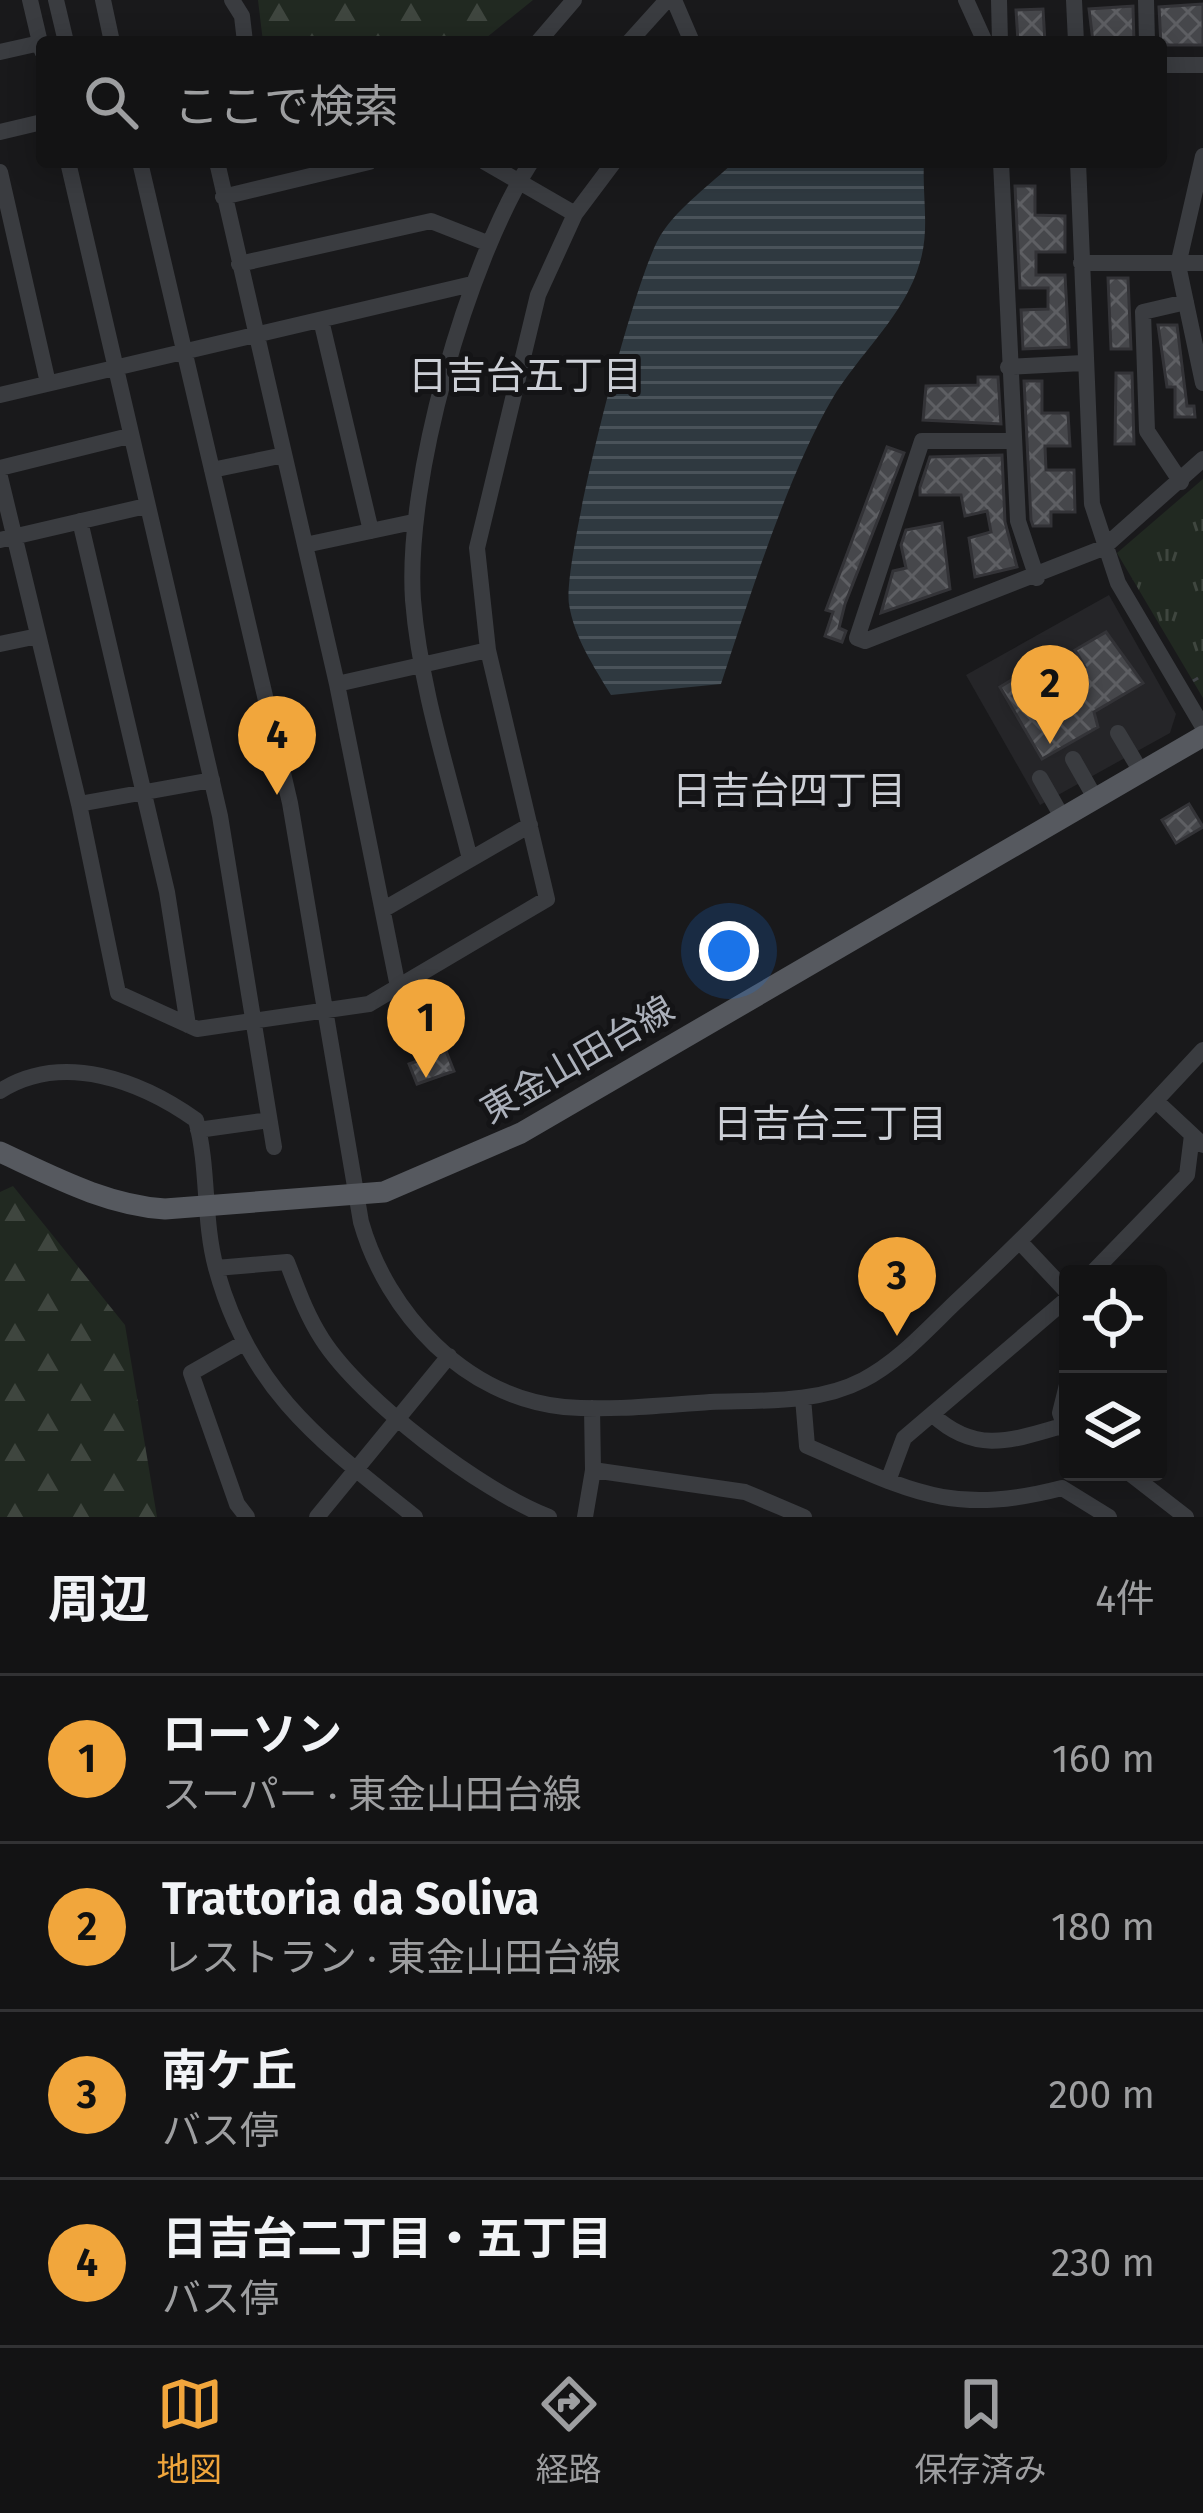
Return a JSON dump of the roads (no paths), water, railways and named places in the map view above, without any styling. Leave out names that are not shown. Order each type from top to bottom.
[{"type":"main road","name":"東金山田台線","points":[[0,1152],[86,1192],[136,1207],[205,1208],[356,1197],[432,1176],[520,1133],[1203,731]]},
{"type":"street","points":[[30,0],[38,36]]},
{"type":"street","points":[[56,0],[65,36]]},
{"type":"street","points":[[103,0],[106,36]]},
{"type":"street","points":[[232,0],[242,16],[244,36]]},
{"type":"street","points":[[543,36],[574,0]]},
{"type":"street","points":[[635,36],[670,0],[689,36]]},
{"type":"street","points":[[966,0],[982,36]]},
{"type":"street","points":[[999,0],[1000,36]]},
{"type":"street","points":[[1074,0],[1076,36]]},
{"type":"street","points":[[1146,0],[1147,36]]},
{"type":"street","points":[[0,52],[36,48]]},
{"type":"street","points":[[1167,65],[1203,64]]},
{"type":"street","points":[[0,132],[36,123]]},
{"type":"street","points":[[1203,156],[1178,265],[1203,383]]},
{"type":"street","points":[[69,168],[112,368],[212,780],[274,1147]]},
{"type":"street","points":[[141,168],[290,803],[356,1197],[379,1277],[396,1304],[449,1356],[509,1392],[542,1404],[592,1408],[803,1398],[862,1380],[884,1366],[1020,1242],[1203,1050]]},
{"type":"street","points":[[218,168],[338,684],[398,987]]},
{"type":"street","points":[[223,197],[344,168]]},
{"type":"street","points":[[495,168],[575,214]]},
{"type":"street","points":[[470,860],[423,666],[413,603],[413,522],[472,284],[487,243],[527,168]]},
{"type":"street","points":[[129,436],[0,473],[7,538],[38,636],[79,804],[118,993],[196,1029],[369,1004],[547,899],[488,650],[478,589],[480,518],[538,295],[575,214],[610,168]]},
{"type":"street","points":[[1001,168],[1018,521],[1037,578]]},
{"type":"street","points":[[1078,168],[1092,504],[1118,583],[1203,731]]},
{"type":"street","points":[[0,172],[48,383]]},
{"type":"street","points":[[239,264],[430,221],[487,243]]},
{"type":"street","points":[[1081,263],[1203,263]]},
{"type":"street","points":[[0,394],[472,284]]},
{"type":"street","points":[[1181,482],[1147,431],[1143,312],[1186,302]]},
{"type":"street","points":[[321,320],[370,531]]},
{"type":"street","points":[[1008,367],[1083,363]]},
{"type":"street","points":[[1013,441],[922,441],[857,638],[866,641],[1037,578],[1103,548],[1203,459]]},
{"type":"street","points":[[212,470],[284,455]]},
{"type":"street","points":[[7,538],[146,506]]},
{"type":"street","points":[[80,521],[144,790],[188,1025]]},
{"type":"street","points":[[305,545],[413,522]]},
{"type":"street","points":[[0,644],[38,636]]},
{"type":"street","points":[[338,684],[488,650]]},
{"type":"street","points":[[1118,734],[1140,770]]},
{"type":"street","points":[[1073,759],[1094,796]]},
{"type":"street","points":[[1040,778],[1061,815]]},
{"type":"street","points":[[79,804],[212,780]]},
{"type":"street","points":[[386,908],[530,825]]},
{"type":"street","points":[[0,1091],[49,1074],[103,1073],[165,1098],[196,1120],[216,1268],[242,1344],[308,1433],[415,1517]]},
{"type":"street","points":[[1100,1265],[1187,1175],[1197,1140],[1156,1100]]},
{"type":"street","points":[[199,1130],[269,1120]]},
{"type":"street","points":[[1020,1242],[1059,1285]]},
{"type":"street","points":[[216,1268],[287,1262],[323,1341],[355,1381],[510,1502],[548,1517]]},
{"type":"street","points":[[888,1481],[904,1438],[1059,1303]]},
{"type":"street","points":[[242,1344],[191,1373],[224,1469],[247,1517]]},
{"type":"street","points":[[317,1517],[449,1356]]},
{"type":"street","points":[[803,1398],[807,1446],[888,1481],[971,1508],[1018,1503],[1062,1488],[1109,1517]]},
{"type":"street","points":[[585,1517],[593,1470],[592,1408]]},
{"type":"street","points":[[933,1415],[958,1438],[977,1442],[1059,1431]]},
{"type":"street","points":[[593,1470],[745,1492],[804,1517]]},
{"type":"street","points":[[1140,1481],[1186,1517]]},
{"type":"place","name":"Trattoria da Soliva","points":[[1050,744]]},
{"type":"place","name":"日吉台二丁目・五丁目","points":[[277,795]]},
{"type":"place","name":"ローソン","points":[[426,1078]]},
{"type":"place","name":"南ケ丘","points":[[897,1336]]},
{"type":"district","name":"日吉台五丁目","points":[[525,375]]},
{"type":"district","name":"日吉台四丁目","points":[[789,790]]},
{"type":"district","name":"日吉台三丁目","points":[[830,1123]]}]
